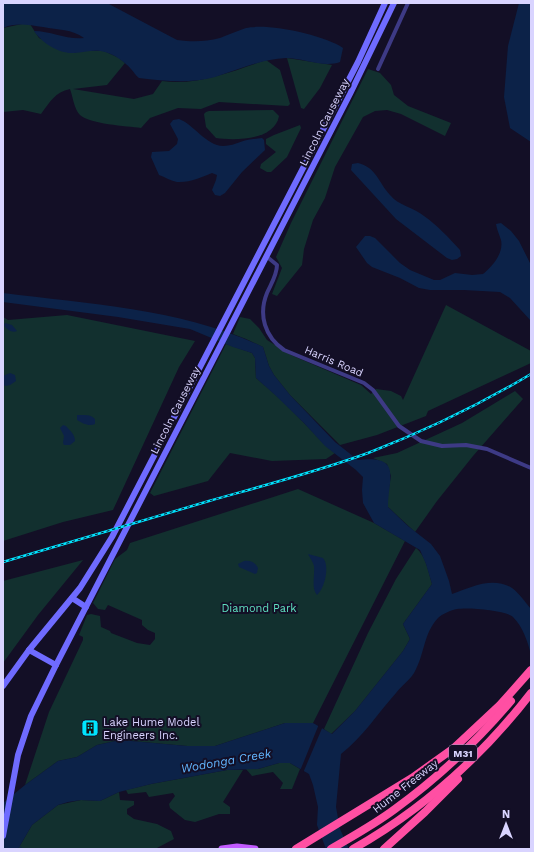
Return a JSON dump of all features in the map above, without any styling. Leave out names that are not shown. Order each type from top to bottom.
[{"type":"highway","points":[[298,848],[412,778],[454,748],[511,696],[531,670]]},
{"type":"highway","name":"Hume Freeway","points":[[331,849],[376,822],[417,792],[464,752],[483,732],[511,696],[531,674]]},
{"type":"highway","name":"Hume Freeway","points":[[353,849],[421,803],[448,781],[489,742],[531,693]]},
{"type":"highway","points":[[384,849],[425,812],[472,764],[489,742]]},
{"type":"main road","name":"Lincoln Causeway","points":[[3,686],[29,650],[72,598],[94,568],[112,537],[358,62],[385,3]]},
{"type":"main road","name":"Lincoln Causeway","points":[[3,836],[18,755],[31,716],[240,306],[365,66],[394,3]]},
{"type":"main road","points":[[259,253],[266,256]]},
{"type":"main road","points":[[72,598],[86,607]]},
{"type":"main road","points":[[29,650],[56,665]]},
{"type":"main road","points":[[222,849],[237,847],[255,849]]},
{"type":"street","points":[[378,69],[408,3]]},
{"type":"street","name":"Harris Road","points":[[266,256],[277,265],[277,272],[262,306],[265,328],[275,344],[284,350],[364,383],[373,390],[399,426],[421,441],[442,446],[466,445],[487,449],[531,468]]},
{"type":"green space","points":[[30,24],[39,38],[72,53],[83,51],[104,51],[119,58],[125,63],[107,85],[73,89],[134,99],[153,94],[162,81],[175,82],[202,79],[228,73],[266,60],[280,70],[290,104],[288,106],[219,102],[201,109],[178,108],[150,118],[141,128],[100,123],[85,118],[76,110],[70,89],[60,92],[41,114],[23,110],[3,112],[3,28]]},
{"type":"green space","points":[[287,58],[332,65],[320,88],[304,109],[301,108]]},
{"type":"green space","points":[[368,69],[380,73],[391,85],[394,95],[408,106],[451,123],[445,136],[401,114],[387,110],[375,111],[363,117],[335,167],[325,198],[313,220],[304,249],[302,265],[277,296],[272,294],[282,268],[276,257],[291,223]]},
{"type":"green space","points":[[273,110],[279,116],[276,124],[270,130],[254,137],[244,139],[216,138],[206,127],[204,114],[209,111]]},
{"type":"green space","points":[[300,125],[301,128],[287,157],[271,172],[267,172],[260,168],[261,164],[276,152],[266,144],[266,139]]},
{"type":"green space","points":[[446,305],[531,351],[531,363],[428,411],[426,416],[377,435],[340,445],[290,395],[274,375],[269,366],[263,347],[233,334],[240,317],[250,319],[259,328],[267,340],[291,355],[361,385],[371,394],[376,389],[391,391],[401,396],[403,400]]},
{"type":"green space","points":[[67,315],[195,341],[179,367],[113,510],[63,522],[3,541],[3,317],[8,320]]},
{"type":"green space","points":[[226,344],[252,353],[255,358],[256,378],[293,411],[335,453],[326,459],[272,461],[230,453],[208,481],[154,496],[150,493]]},
{"type":"green space","points":[[515,391],[523,399],[473,456],[437,501],[415,532],[388,507],[388,493],[391,476],[387,464],[373,458],[397,453],[462,423]]},
{"type":"green space","name":"Diamond Park","points":[[298,489],[374,523],[405,541],[313,723],[285,723],[215,746],[187,746],[120,740],[97,745],[77,757],[58,761],[25,785],[49,712],[83,640],[83,637],[79,635],[87,615],[91,614],[100,616],[101,627],[110,631],[111,633],[137,643],[150,645],[155,639],[155,633],[142,625],[142,620],[108,605],[105,610],[98,609],[93,603],[115,559],[127,550],[130,543]]},
{"type":"green space","points":[[416,548],[424,559],[432,584],[403,624],[410,639],[403,651],[355,711],[331,734],[324,729],[368,633],[396,579]]},
{"type":"green space","points":[[83,560],[38,615],[3,663],[3,581]]},
{"type":"green space","points":[[279,763],[290,763],[300,769],[292,789],[280,789],[283,783],[273,772],[252,776],[246,769],[258,769]]},
{"type":"green space","points":[[227,770],[243,770],[223,802],[230,807],[230,814],[219,814],[195,822],[185,820],[170,808],[169,804],[175,796],[173,793],[149,797],[146,792],[128,794],[126,790],[151,784]]},
{"type":"green space","points":[[119,792],[120,800],[134,801],[134,805],[127,809],[127,814],[134,819],[157,824],[171,831],[174,839],[155,849],[18,849],[32,825],[58,805],[81,800],[100,801]]},
{"type":"water","points":[[3,3],[107,3],[177,40],[209,40],[220,38],[246,28],[268,27],[296,31],[323,39],[343,48],[340,62],[333,64],[286,58],[268,60],[215,77],[196,81],[168,81],[139,78],[125,63],[112,55],[98,51],[74,53],[63,52],[51,47],[34,31],[47,32],[71,38],[84,38],[75,33],[65,30],[23,24],[3,28]]},
{"type":"water","points":[[519,3],[531,3],[531,142],[510,128],[504,97],[508,46]]},
{"type":"water","points":[[179,119],[190,125],[206,139],[217,145],[223,146],[262,138],[264,140],[265,150],[242,172],[225,193],[220,196],[215,195],[212,190],[217,175],[212,173],[186,182],[172,181],[159,175],[151,157],[152,152],[169,151],[177,144],[178,139],[170,124],[173,120]]},
{"type":"water","points":[[358,163],[369,168],[377,176],[394,199],[420,213],[447,236],[460,250],[461,256],[452,260],[447,258],[396,219],[351,170],[352,164]]},
{"type":"water","points":[[501,223],[511,231],[519,241],[531,265],[531,321],[510,298],[500,292],[430,290],[419,288],[400,278],[372,267],[367,263],[356,247],[365,236],[375,238],[400,263],[410,270],[434,280],[440,280],[455,273],[472,275],[483,274],[493,264],[501,250],[501,240],[496,224]]},
{"type":"water","name":"Wodonga Creek","points":[[3,293],[103,305],[169,316],[233,334],[263,347],[269,366],[274,375],[290,395],[335,442],[358,460],[372,459],[382,461],[387,465],[390,471],[388,507],[408,526],[431,544],[440,556],[452,594],[482,584],[497,583],[512,588],[520,595],[531,609],[531,655],[527,640],[520,625],[513,617],[503,613],[462,608],[449,611],[438,618],[433,624],[429,631],[418,666],[412,676],[398,690],[363,733],[341,754],[336,807],[340,829],[349,849],[326,849],[317,825],[318,807],[309,774],[290,763],[279,763],[258,769],[227,770],[151,784],[119,792],[100,801],[81,800],[58,805],[32,825],[18,849],[3,849],[3,803],[58,761],[77,757],[97,745],[120,740],[187,746],[215,746],[285,723],[313,723],[332,734],[355,711],[403,651],[410,639],[403,624],[432,584],[420,550],[374,523],[363,503],[363,477],[325,446],[304,423],[256,378],[255,358],[252,353],[233,347],[190,329],[118,317],[3,302]]},
{"type":"water","points":[[5,323],[12,325],[17,331],[14,332],[8,330],[4,325]]},
{"type":"water","points":[[10,373],[15,375],[16,381],[10,385],[3,385],[3,376]]},
{"type":"water","points":[[77,415],[91,416],[95,419],[95,424],[88,425],[77,420]]},
{"type":"water","points":[[63,425],[66,426],[74,436],[75,441],[70,445],[64,445],[63,443],[64,436],[60,428]]},
{"type":"water","points":[[308,554],[323,558],[326,566],[326,577],[320,592],[317,595],[314,589],[314,566]]},
{"type":"water","points":[[244,561],[254,563],[258,568],[257,573],[255,574],[239,567],[238,564]]},
{"type":"pier","points":[[319,724],[323,726],[303,773],[300,771]]},
{"type":"waterway","points":[[19,846],[23,849]]},
{"type":"railway","points":[[3,562],[309,473],[368,453],[451,417],[531,374]]},
{"type":"place","name":"Lake Hume Model Engineers Inc.","points":[[90,728]]}]
